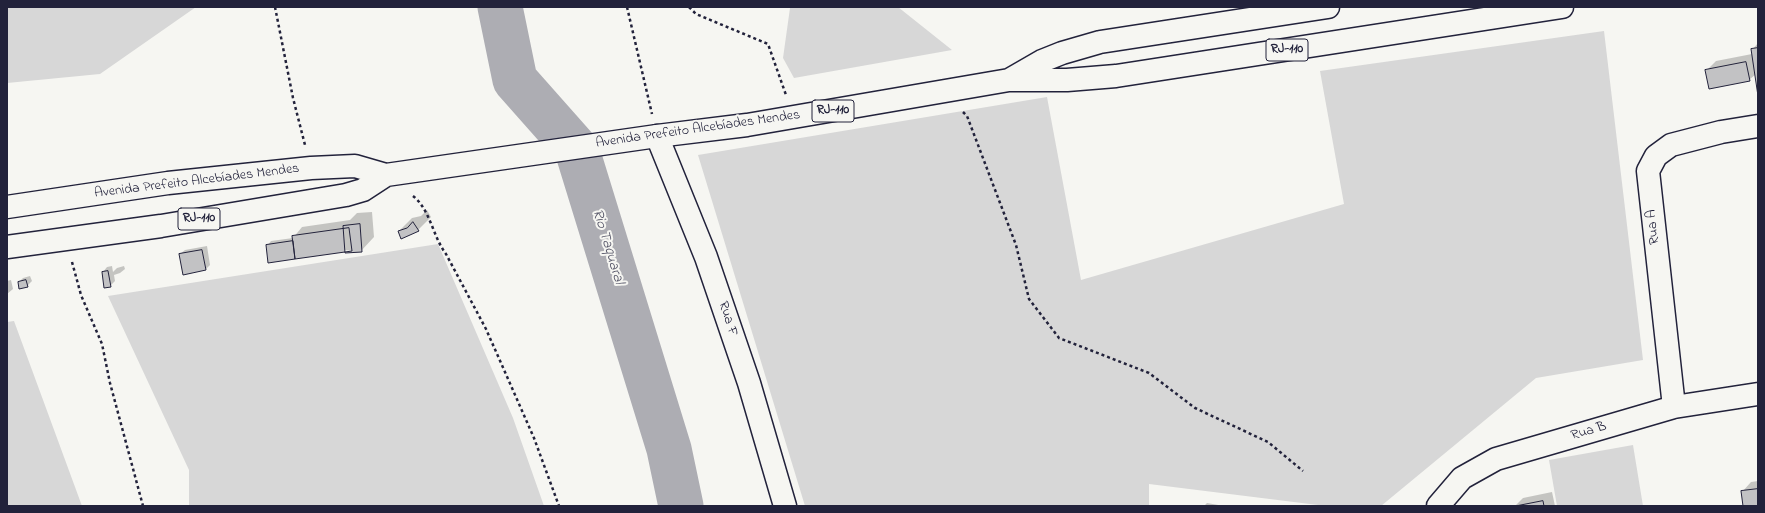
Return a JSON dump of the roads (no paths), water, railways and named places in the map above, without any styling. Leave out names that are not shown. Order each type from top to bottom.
[{"type":"main road","name":"Avenida Prefeito Alcebíades Mendes","points":[[1009,80],[1042,61],[1062,53],[1100,42],[1328,7]]},
{"type":"main road","name":"Avenida Prefeito Alcebíades Mendes","points":[[7,207],[168,183],[311,168],[355,166],[386,175],[747,125],[1009,80],[1067,80],[1116,76],[1562,7]]},
{"type":"main road","points":[[1062,53],[1058,63],[1058,72],[1067,80]]},
{"type":"main road","name":"Rua A","points":[[1674,407],[1648,171],[1656,156],[1670,144],[1721,132],[1758,126]]},
{"type":"main road","name":"Rua F","points":[[652,137],[706,257],[749,384],[785,506]]},
{"type":"main road","name":"Avenida Prefeito Alcebíades Mendes","points":[[7,248],[161,226],[346,195],[363,190],[386,175]]},
{"type":"main road","name":"Rua B","points":[[1438,506],[1462,478],[1496,459],[1674,407],[1758,394]]},
{"type":"waterway","name":"Rio Taquaral","points":[[500,7],[515,80],[577,150],[669,449],[681,506]]}]
